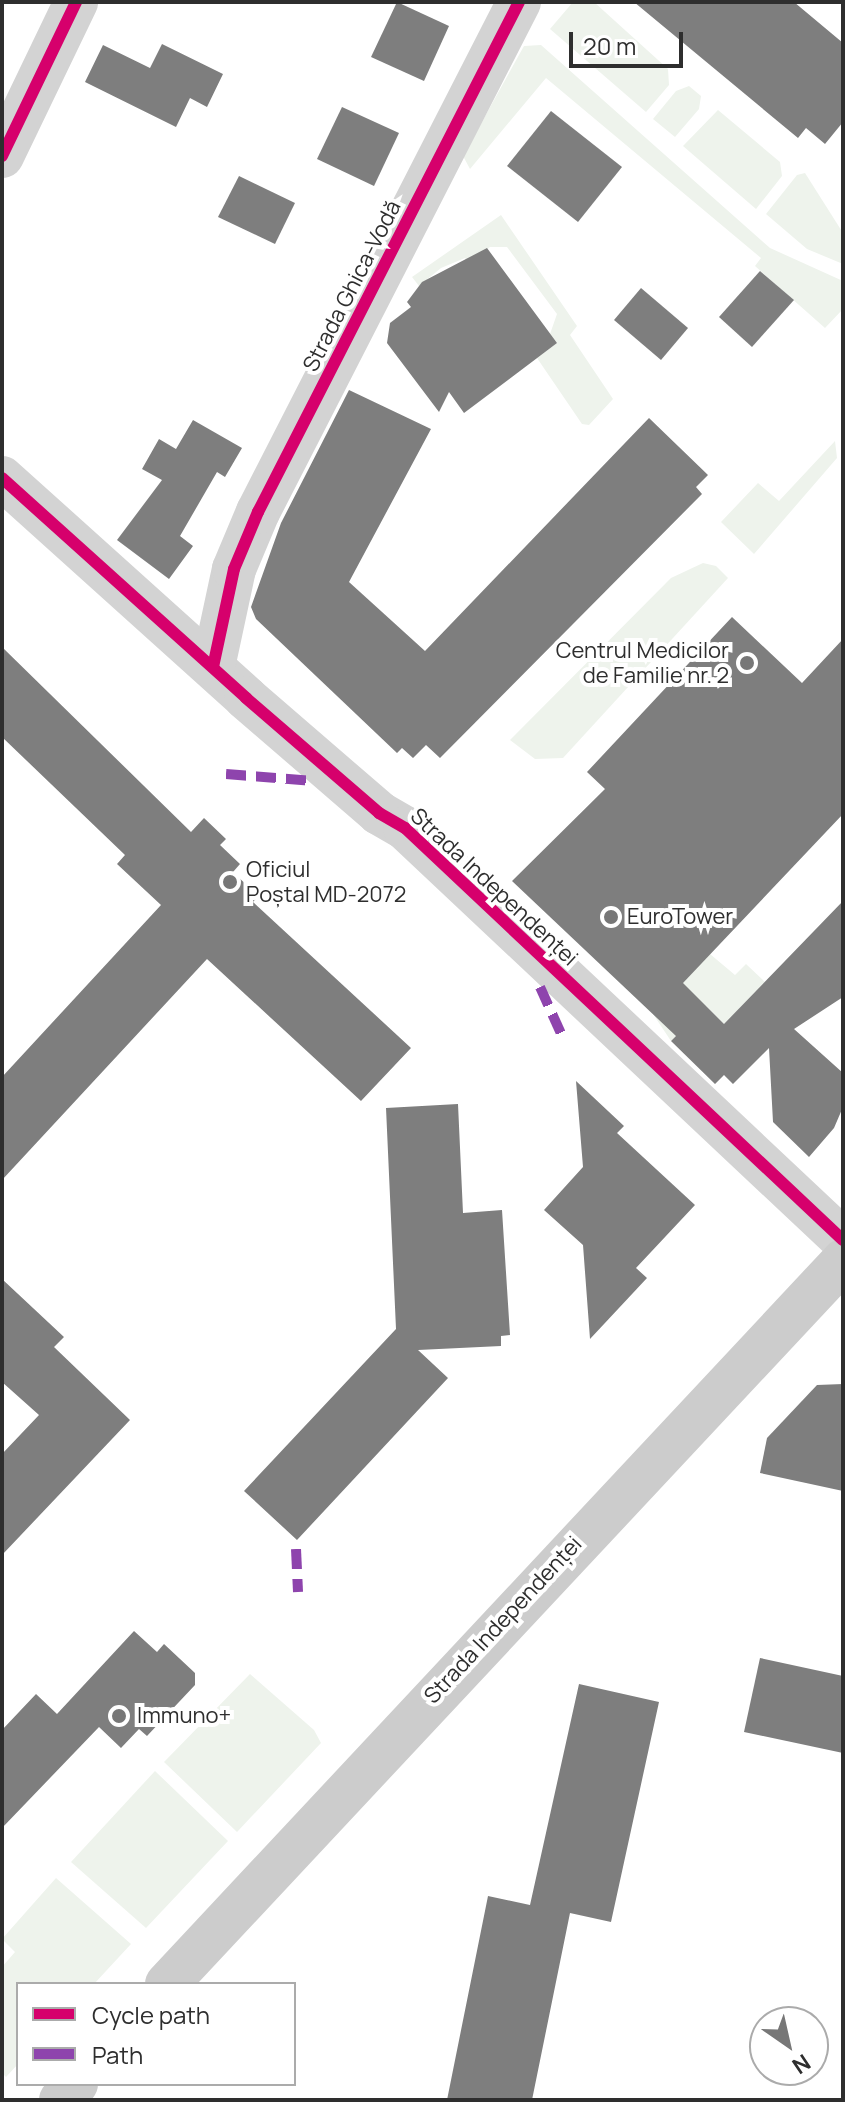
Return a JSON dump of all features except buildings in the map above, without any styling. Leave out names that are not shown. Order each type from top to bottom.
[{"type":"main road","name":"Strada Independenței","points":[[169,1982],[843,1261]]},
{"type":"street","points":[[2,156],[76,2]]},
{"type":"street","name":"Strada Ghica-Vodă","points":[[213,667],[230,592],[258,512],[519,2]]},
{"type":"street","name":"Strada Independenței","points":[[2,478],[379,813],[405,828],[843,1240]]},
{"type":"shaded area","points":[[573,2],[594,2],[668,69],[669,85],[646,112],[550,29]]},
{"type":"shaded area","points":[[541,45],[770,248],[843,281],[843,309],[825,328],[755,266],[761,258],[546,78],[470,169],[463,156],[524,46]]},
{"type":"shaded area","points":[[689,86],[701,96],[699,109],[675,137],[653,119],[676,91]]},
{"type":"shaded area","points":[[718,110],[780,162],[782,176],[756,209],[683,146]]},
{"type":"shaded area","points":[[805,173],[843,233],[843,264],[807,249],[766,214],[797,175]]},
{"type":"shaded area","points":[[501,215],[577,326],[570,335],[613,399],[589,425],[582,424],[537,358],[557,343],[550,334],[557,314],[507,247],[490,247],[469,263],[465,258],[441,268],[419,286],[412,277]]},
{"type":"shaded area","points":[[835,441],[837,458],[754,554],[721,522],[758,483],[779,501]]},
{"type":"shaded area","points":[[703,563],[716,566],[728,578],[563,758],[535,759],[510,740],[671,578]]},
{"type":"shaded area","points":[[710,954],[735,975],[746,964],[765,982],[724,1024],[706,1006],[671,1041],[653,1014]]},
{"type":"shaded area","points":[[250,1674],[314,1730],[321,1743],[237,1832],[164,1762]]},
{"type":"shaded area","points":[[155,1771],[228,1841],[146,1928],[71,1862]]},
{"type":"shaded area","points":[[56,1878],[131,1944],[96,1982],[16,1982],[16,2066],[6,2077],[2,2073],[2,1967],[15,1952],[2,1939]]},
{"type":"marked path","points":[[226,774],[314,781]]},
{"type":"marked path","points":[[540,987],[563,1038]]},
{"type":"marked path","points":[[296,1549],[298,1592]]},
{"type":"cycle path","points":[[2,156],[76,2]]},
{"type":"cycle path","points":[[213,667],[234,569],[258,512],[519,2]]},
{"type":"cycle path","points":[[2,478],[246,698],[379,813],[405,828],[843,1240]]},
{"type":"place","name":"Centrul Medicilor de Familie nr. 2","points":[[747,663]]},
{"type":"place","name":"Oficiul Poștal MD-2072","points":[[230,882]]},
{"type":"place","name":"EuroTower","points":[[611,917]]},
{"type":"place","name":"Immuno+","points":[[119,1716]]}]
